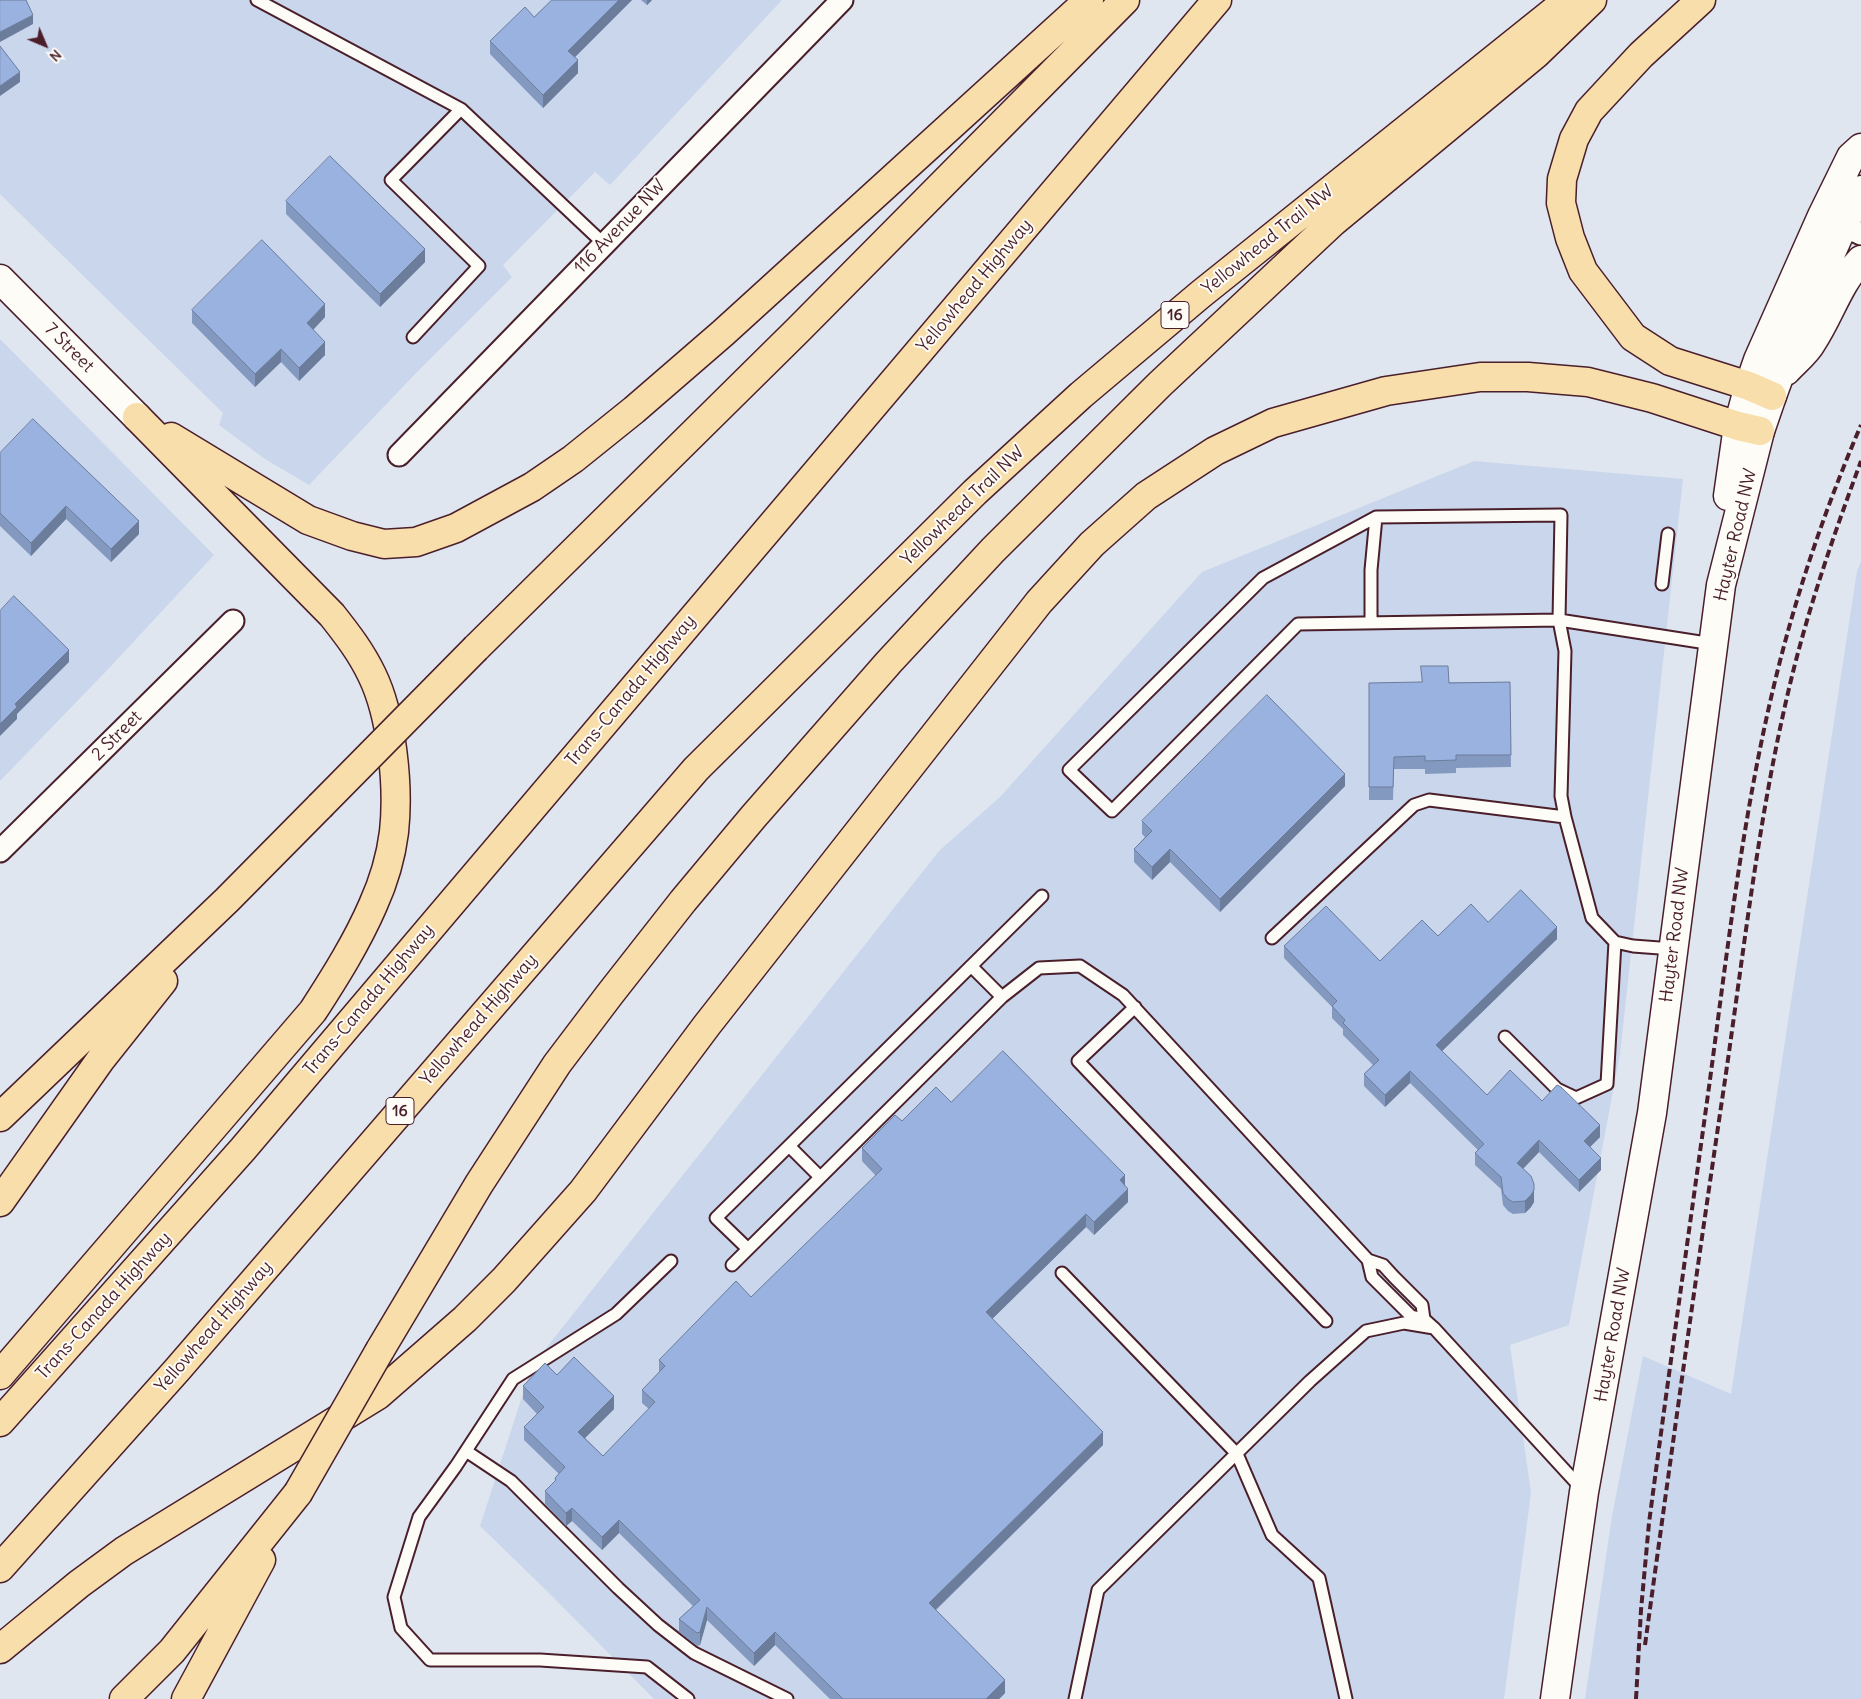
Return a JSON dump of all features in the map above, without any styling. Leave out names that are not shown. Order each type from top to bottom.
[{"type":"highway","points":[[138,417],[308,520],[352,536],[384,544],[416,542],[456,528],[532,487],[573,459],[634,410],[723,334],[1089,0]]},
{"type":"highway","points":[[0,1117],[228,900],[476,648],[798,330],[1125,0]]},
{"type":"highway","name":"Yellowhead Highway","points":[[732,571],[1218,0]]},
{"type":"highway","name":"Yellowhead Trail NW","points":[[807,661],[974,492],[1109,371],[1201,294],[1568,0]]},
{"type":"highway","points":[[186,1699],[298,1493],[380,1350],[479,1184],[558,1064],[604,1001],[683,901],[748,823],[889,662],[993,550],[1160,384],[1333,222],[1536,54],[1592,0]]},
{"type":"highway","points":[[1702,0],[1641,55],[1589,111],[1574,139],[1562,179],[1561,203],[1570,238],[1583,271],[1634,337],[1670,361],[1766,387]]},
{"type":"highway","points":[[0,1649],[79,1584],[124,1551],[378,1394],[465,1319],[504,1280],[582,1191],[707,1025],[1039,602],[1092,544],[1146,496],[1215,451],[1273,423],[1386,391],[1480,377],[1528,377],[1588,382],[1652,398],[1749,429]]},
{"type":"highway","points":[[0,1375],[313,1011],[341,968],[374,904],[386,868],[394,832],[394,760],[385,712],[373,676],[355,645],[332,614],[138,417]]},
{"type":"highway","name":"Trans-Canada Highway","points":[[0,1422],[244,1149],[732,571]]},
{"type":"highway","name":"Yellowhead Highway","points":[[0,1568],[177,1370],[696,769],[807,661]]},
{"type":"highway","points":[[0,1202],[100,1059],[228,900]]},
{"type":"highway","points":[[124,1699],[172,1651],[298,1493]]},
{"type":"street","name":"116 Avenue NW","points":[[399,455],[842,0]]},
{"type":"street","points":[[1766,387],[1758,360],[1842,225],[1857,171]]},
{"type":"street","points":[[1749,429],[1766,387],[1812,344],[1846,278],[1861,260]]},
{"type":"street","name":"7 Street","points":[[0,279],[138,417]]},
{"type":"street","name":"Hayter Road NW","points":[[1555,1699],[1584,1492],[1652,1113],[1705,701],[1721,585],[1726,562],[1728,493],[1749,429]]},
{"type":"street","name":"2 Street","points":[[0,850],[233,621]]},
{"type":"lane","points":[[257,0],[461,109],[604,244]]},
{"type":"lane","points":[[413,337],[479,266],[390,180],[461,109]]},
{"type":"lane","points":[[1673,950],[1633,946],[1615,942],[1592,918],[1565,818],[1561,796],[1565,651],[1559,620],[1561,515],[1376,517],[1263,578],[1069,770],[1112,810],[1298,624],[1559,620],[1714,644]]},
{"type":"lane","points":[[1371,623],[1371,570],[1376,517]]},
{"type":"lane","points":[[1662,584],[1668,534]]},
{"type":"lane","points":[[1272,938],[1414,805],[1429,800],[1565,818]]},
{"type":"lane","points":[[748,1249],[716,1218],[1042,896]]},
{"type":"lane","points":[[1505,1037],[1557,1089],[1576,1098],[1607,1084],[1615,942]]},
{"type":"lane","points":[[970,966],[1002,997]]},
{"type":"lane","points":[[732,1265],[1002,997],[1039,968],[1080,966],[1123,995],[1368,1260],[1383,1266],[1422,1305],[1424,1318],[1584,1492]]},
{"type":"lane","points":[[1134,1007],[1078,1061],[1326,1322]]},
{"type":"lane","points":[[789,1146],[820,1177]]},
{"type":"lane","points":[[671,1261],[616,1314],[513,1379],[466,1451],[419,1517],[394,1596],[401,1628],[430,1660],[540,1660],[647,1667],[688,1699]]},
{"type":"lane","points":[[1062,1273],[1237,1454],[1272,1534],[1319,1578],[1346,1699]]},
{"type":"lane","points":[[1075,1699],[1098,1590],[1310,1382],[1366,1331],[1404,1323],[1434,1328]]},
{"type":"lane","points":[[466,1451],[511,1481],[618,1588],[665,1631],[694,1653],[787,1699]]},
{"type":"shaded area","points":[[0,0],[782,0],[610,185],[595,172],[503,265],[512,277],[419,370],[309,485],[265,459],[219,425],[223,413],[0,194]]},
{"type":"shaded area","points":[[0,339],[214,555],[113,664],[0,781]]},
{"type":"shaded area","points":[[1474,461],[1683,479],[1620,1054],[1569,1325],[1510,1345],[1531,1493],[1504,1699],[654,1699],[480,1526],[532,1366],[939,851],[1000,797],[1202,572]]},
{"type":"shaded area","points":[[1861,562],[1861,1699],[1585,1699],[1612,1516],[1643,1356],[1731,1394],[1857,571]]},
{"type":"building","points":[[0,0],[26,0],[33,15],[0,32]]},
{"type":"building","points":[[552,0],[619,0],[568,51],[578,60],[543,95],[490,41],[525,7],[534,17]]},
{"type":"building","points":[[0,46],[20,72],[0,86]]},
{"type":"building","points":[[330,156],[425,249],[380,294],[286,201]]},
{"type":"building","points":[[262,240],[325,304],[307,323],[325,342],[299,368],[281,349],[255,374],[192,310]]},
{"type":"building","points":[[33,419],[139,521],[111,549],[66,506],[31,543],[0,513],[0,453]]},
{"type":"building","points":[[14,596],[69,650],[15,704],[17,707],[0,724],[0,611]]},
{"type":"building","points":[[1421,666],[1448,666],[1449,683],[1510,682],[1511,755],[1456,755],[1456,760],[1425,761],[1425,756],[1394,757],[1393,787],[1369,787],[1369,683],[1422,682]]},
{"type":"building","points":[[1267,695],[1345,774],[1220,899],[1170,849],[1152,867],[1134,849],[1152,831],[1142,821]]},
{"type":"building","points":[[1521,890],[1557,927],[1436,1045],[1487,1095],[1510,1070],[1542,1101],[1557,1085],[1561,1087],[1600,1125],[1584,1141],[1601,1158],[1579,1180],[1539,1140],[1517,1163],[1531,1176],[1534,1190],[1525,1201],[1513,1202],[1503,1193],[1501,1177],[1475,1153],[1484,1144],[1410,1071],[1385,1095],[1364,1074],[1379,1060],[1343,1023],[1345,1020],[1332,1006],[1337,1001],[1284,946],[1326,906],[1380,961],[1422,920],[1438,936],[1471,904],[1488,922]]},
{"type":"building","points":[[1003,1051],[1125,1175],[1120,1180],[1128,1189],[1094,1222],[1086,1214],[986,1312],[1103,1432],[929,1603],[1005,1680],[986,1699],[843,1699],[775,1632],[754,1653],[707,1607],[700,1632],[697,1633],[679,1619],[700,1600],[619,1520],[602,1537],[572,1508],[566,1513],[545,1491],[565,1467],[524,1427],[544,1407],[523,1386],[545,1363],[557,1375],[574,1357],[614,1396],[578,1432],[603,1456],[655,1402],[642,1390],[665,1366],[659,1360],[736,1281],[751,1297],[882,1169],[862,1148],[895,1115],[902,1121],[936,1087],[951,1102]]},
{"type":"railway","points":[[1636,1699],[1641,1610],[1649,1523],[1746,822],[1767,717],[1796,603],[1826,513],[1861,425]]},
{"type":"railway","points":[[1645,1645],[1762,822],[1794,668],[1817,589],[1861,461]]}]
